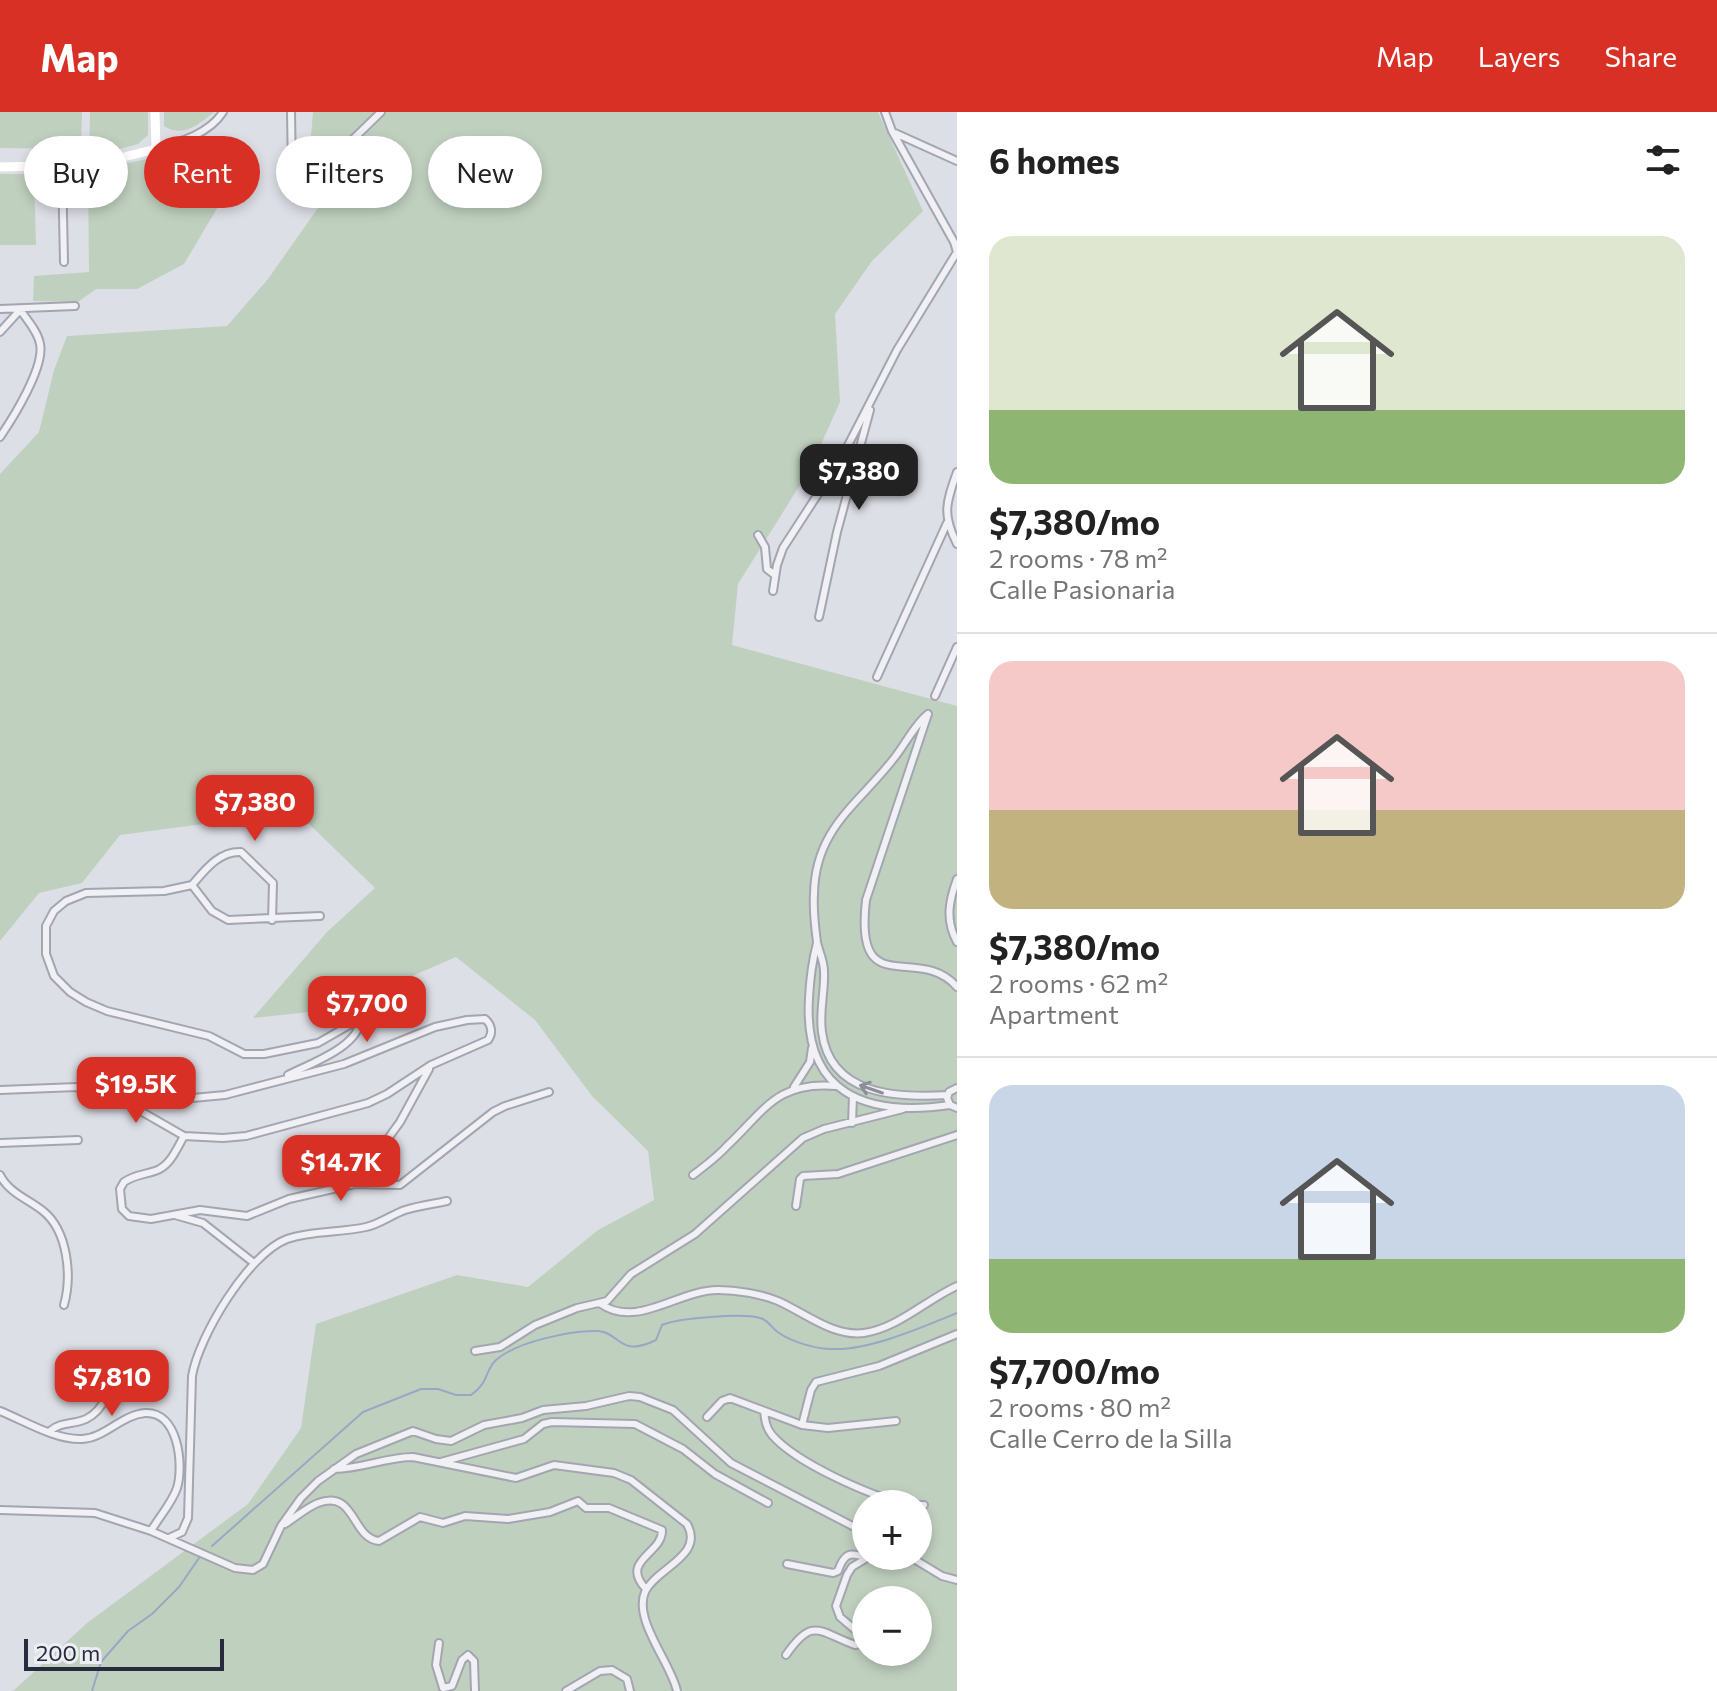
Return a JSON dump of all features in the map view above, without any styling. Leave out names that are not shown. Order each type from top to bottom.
[{"type":"street","points":[[155,112],[155,136]]},
{"type":"street","points":[[192,136],[213,125],[223,112]]},
{"type":"street","points":[[291,112],[292,172],[297,183],[303,185],[381,112]]},
{"type":"street","points":[[773,591],[783,548],[842,457],[897,350],[957,252],[892,131],[885,112]]},
{"type":"street","points":[[141,152],[155,124]]},
{"type":"street","points":[[892,131],[957,161]]},
{"type":"street","points":[[128,155],[144,151]]},
{"type":"street","points":[[0,167],[24,167]]},
{"type":"street","points":[[63,208],[64,262]]},
{"type":"street","points":[[0,309],[75,306]]},
{"type":"street","points":[[0,332],[21,310]]},
{"type":"street","points":[[0,437],[19,406],[41,354],[38,338],[21,310]]},
{"type":"street","points":[[819,617],[837,532],[872,401]]},
{"type":"street","points":[[877,677],[947,523],[947,503],[957,472]]},
{"type":"street","points":[[947,523],[957,544]]},
{"type":"street","points":[[758,535],[765,547],[767,569],[775,575]]},
{"type":"street","points":[[935,696],[957,647]]},
{"type":"street","points":[[957,987],[950,978],[939,973],[891,967],[881,962],[868,950],[863,926],[866,900],[928,714],[894,759],[841,817],[825,841],[816,864],[817,943],[824,965],[821,1015],[827,1052],[842,1072],[857,1084],[874,1092],[898,1096],[948,1095],[957,1088]]},
{"type":"street","points":[[0,1090],[77,1087],[160,1101],[225,1095],[280,1079],[347,1043],[359,1031],[360,1019],[318,1043],[264,1054],[244,1054],[209,1036],[107,1011],[86,1002],[54,976],[46,954],[46,926],[54,911],[66,901],[86,893],[164,891],[192,885],[223,855],[241,852],[273,883],[272,920]]},
{"type":"street","points":[[957,879],[950,897],[948,917],[957,942]]},
{"type":"street","points":[[192,885],[219,917],[228,920],[320,916]]},
{"type":"street","points":[[794,1088],[810,1062],[812,1048],[808,1014],[811,964],[817,943]]},
{"type":"street","points":[[810,985],[824,986]]},
{"type":"street","points":[[808,1014],[821,1015]]},
{"type":"street","points":[[104,1090],[184,1136],[246,1136],[368,1103],[431,1065],[488,1040],[491,1035],[489,1022],[478,1018],[435,1027],[344,1064],[280,1079]]},
{"type":"street","points":[[812,1048],[823,1069],[838,1086],[853,1096],[885,1107],[903,1109],[955,1107],[948,1095]]},
{"type":"street","points":[[355,1184],[400,1122],[431,1065]]},
{"type":"street","points":[[693,1175],[726,1148],[775,1098],[794,1088],[820,1084],[838,1086]]},
{"type":"street","points":[[184,1136],[167,1164],[124,1182],[120,1189],[122,1209],[129,1216],[151,1219],[200,1210],[247,1216],[289,1199],[355,1184],[400,1185],[493,1112],[549,1092]]},
{"type":"street","points":[[852,1123],[853,1096]]},
{"type":"street","points":[[475,1351],[500,1347],[535,1325],[577,1308],[607,1301],[631,1274],[695,1234],[803,1138],[824,1129],[903,1109]]},
{"type":"street","points":[[796,1206],[803,1176],[838,1174],[957,1135]]},
{"type":"street","points":[[0,1143],[78,1140]]},
{"type":"street","points":[[0,1175],[12,1190],[45,1211],[56,1225],[66,1255],[68,1291],[64,1305]]},
{"type":"street","points":[[169,1539],[182,1532],[188,1518],[195,1360],[214,1322],[254,1263],[286,1240],[315,1232],[368,1227],[401,1212],[447,1201]]},
{"type":"street","points":[[171,1214],[203,1223],[254,1263]]},
{"type":"street","points":[[601,1304],[613,1313],[633,1313],[689,1294],[731,1291],[774,1299],[828,1326],[852,1334],[889,1325],[957,1286]]},
{"type":"street","points":[[802,1425],[816,1382],[879,1366],[957,1334]]},
{"type":"street","points":[[50,1431],[62,1423],[85,1420],[101,1408],[108,1395],[114,1359]]},
{"type":"street","points":[[0,1510],[95,1513],[151,1531],[235,1568],[253,1570],[268,1557],[281,1526],[301,1498],[333,1469],[356,1454],[413,1431],[451,1441],[484,1425],[522,1418],[543,1410],[602,1404],[629,1396],[673,1410],[731,1463],[852,1526]]},
{"type":"street","points":[[707,1417],[722,1401],[730,1398],[802,1425],[828,1428],[896,1421]]},
{"type":"street","points":[[0,1411],[79,1439],[93,1438],[137,1414],[156,1414],[164,1419],[179,1454],[179,1476],[173,1497],[151,1531]]},
{"type":"street","points":[[764,1411],[770,1433],[790,1452],[826,1472],[870,1490]]},
{"type":"street","points":[[438,1463],[524,1439],[543,1424],[552,1422],[623,1422],[635,1424],[683,1449],[715,1474],[768,1503]]},
{"type":"street","points":[[333,1469],[353,1469],[399,1457],[413,1457],[516,1478],[542,1468],[562,1465],[614,1473],[631,1480],[687,1524],[693,1533],[693,1542],[688,1550],[646,1589],[642,1608],[677,1691]]},
{"type":"street","points":[[281,1526],[308,1508],[334,1501],[343,1504],[365,1535],[379,1541],[420,1517],[443,1523],[465,1516],[508,1519],[550,1512],[578,1501],[586,1508],[609,1508],[662,1530],[659,1543],[644,1556],[637,1569],[637,1577],[646,1589]]},
{"type":"street","points":[[787,1564],[833,1573],[838,1571],[843,1558],[852,1553]]},
{"type":"street","points":[[786,1655],[801,1635],[810,1631],[831,1633],[845,1642],[860,1644],[861,1635],[840,1617],[836,1606],[852,1567]]},
{"type":"street","points":[[932,1570],[957,1580]]},
{"type":"street","points":[[439,1643],[436,1665],[443,1688],[452,1686],[462,1660],[468,1655],[474,1661],[475,1691]]},
{"type":"street","points":[[566,1691],[600,1671],[612,1670],[627,1679],[630,1691]]},
{"type":"green space","points":[[0,112],[82,112],[81,136],[24,136],[24,148],[0,148]]},
{"type":"green space","points":[[90,112],[148,112],[148,135],[138,144],[128,147],[128,136],[89,136]]},
{"type":"green space","points":[[164,112],[214,112],[196,125],[178,131],[164,126]]},
{"type":"green space","points":[[313,112],[878,112],[923,211],[872,261],[835,314],[840,402],[810,469],[738,584],[732,645],[957,706],[957,1691],[13,1691],[87,1623],[248,1504],[301,1428],[316,1324],[457,1275],[528,1287],[598,1230],[654,1200],[648,1151],[592,1096],[535,1020],[456,957],[336,1009],[253,1018],[327,932],[375,888],[304,819],[211,823],[120,835],[82,883],[39,893],[0,941],[0,474],[39,432],[54,370],[67,336],[227,326],[268,279],[318,208],[412,208],[412,136],[311,136]]},
{"type":"green space","points":[[144,160],[144,208],[217,208],[184,264],[137,289],[96,289],[78,302],[33,301],[34,276],[89,272],[88,208],[128,208],[128,163]]},
{"type":"green space","points":[[0,174],[24,174],[24,208],[35,208],[36,245],[0,245]]},
{"type":"waterway","points":[[212,1546],[363,1412],[421,1389],[471,1395],[481,1386],[496,1360],[530,1343],[560,1335],[598,1331],[627,1346],[644,1345],[656,1340],[662,1325],[670,1322],[740,1316],[763,1319],[779,1333],[804,1344],[846,1349],[895,1337],[957,1313]]},
{"type":"waterway","points":[[92,1691],[101,1662],[128,1631],[152,1614],[179,1587],[199,1558]]}]
